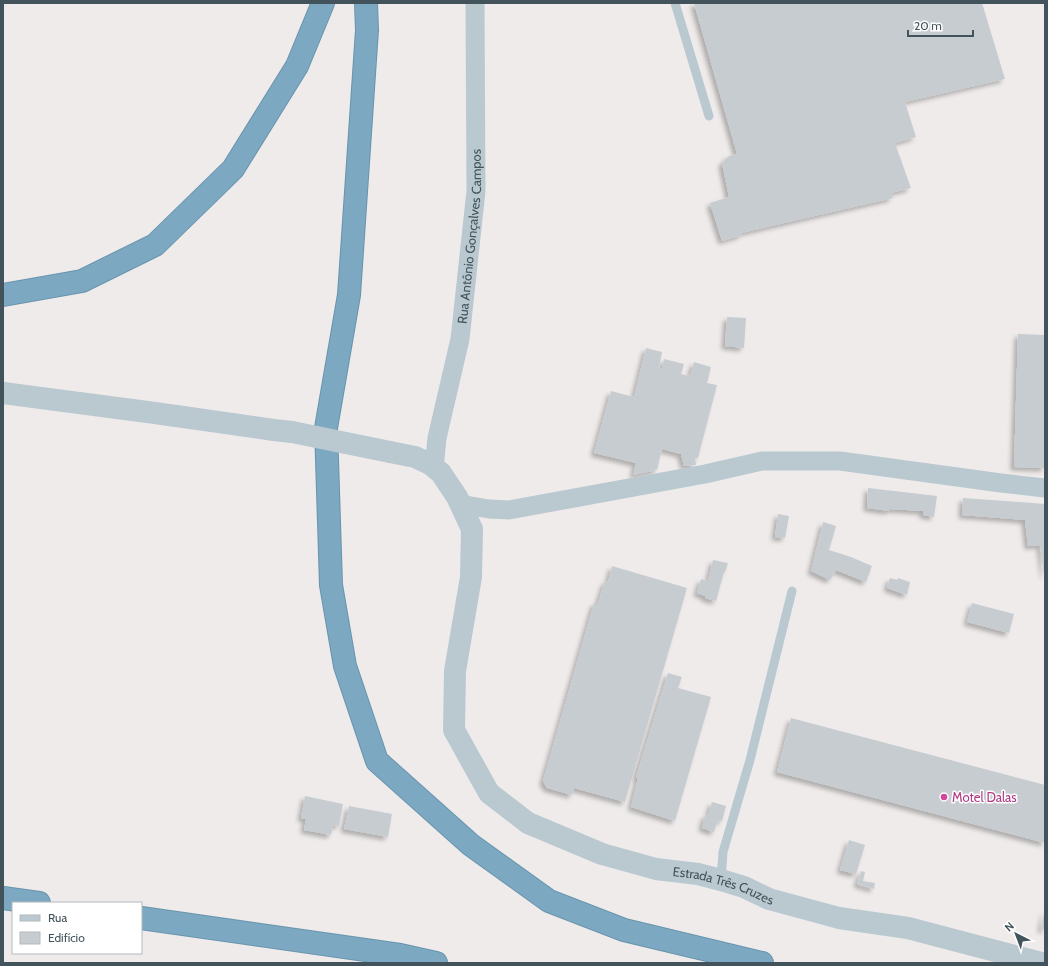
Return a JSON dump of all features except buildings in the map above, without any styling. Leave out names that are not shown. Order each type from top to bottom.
[{"type":"highway","points":[[3,295],[82,281],[155,245],[233,169],[297,66],[323,3]]},
{"type":"highway","points":[[366,3],[367,30],[349,295],[326,428],[331,585],[345,666],[377,761],[471,845],[549,901],[624,930],[762,963]]},
{"type":"highway","points":[[3,898],[32,902]]},
{"type":"highway","points":[[142,918],[400,955],[436,963]]},
{"type":"street","name":"Rua Antônio Gonçalves Campos","points":[[434,468],[436,438],[460,339],[476,191],[475,3]]},
{"type":"street","points":[[3,393],[292,432],[415,457],[430,464],[441,473],[460,504],[488,509],[509,510],[705,474],[762,461],[840,460],[1045,488]]},
{"type":"street","name":"Estrada Três Cruzes","points":[[460,504],[472,529],[471,577],[455,671],[454,730],[489,794],[528,823],[602,854],[656,869],[698,874],[721,880],[744,887],[768,899],[839,918],[908,928],[1041,963]]},
{"type":"lane","points":[[675,3],[709,116]]},
{"type":"lane","points":[[721,880],[723,852],[750,760],[792,591]]},
{"type":"place","name":"Motel Dalas","points":[[944,797]]}]
